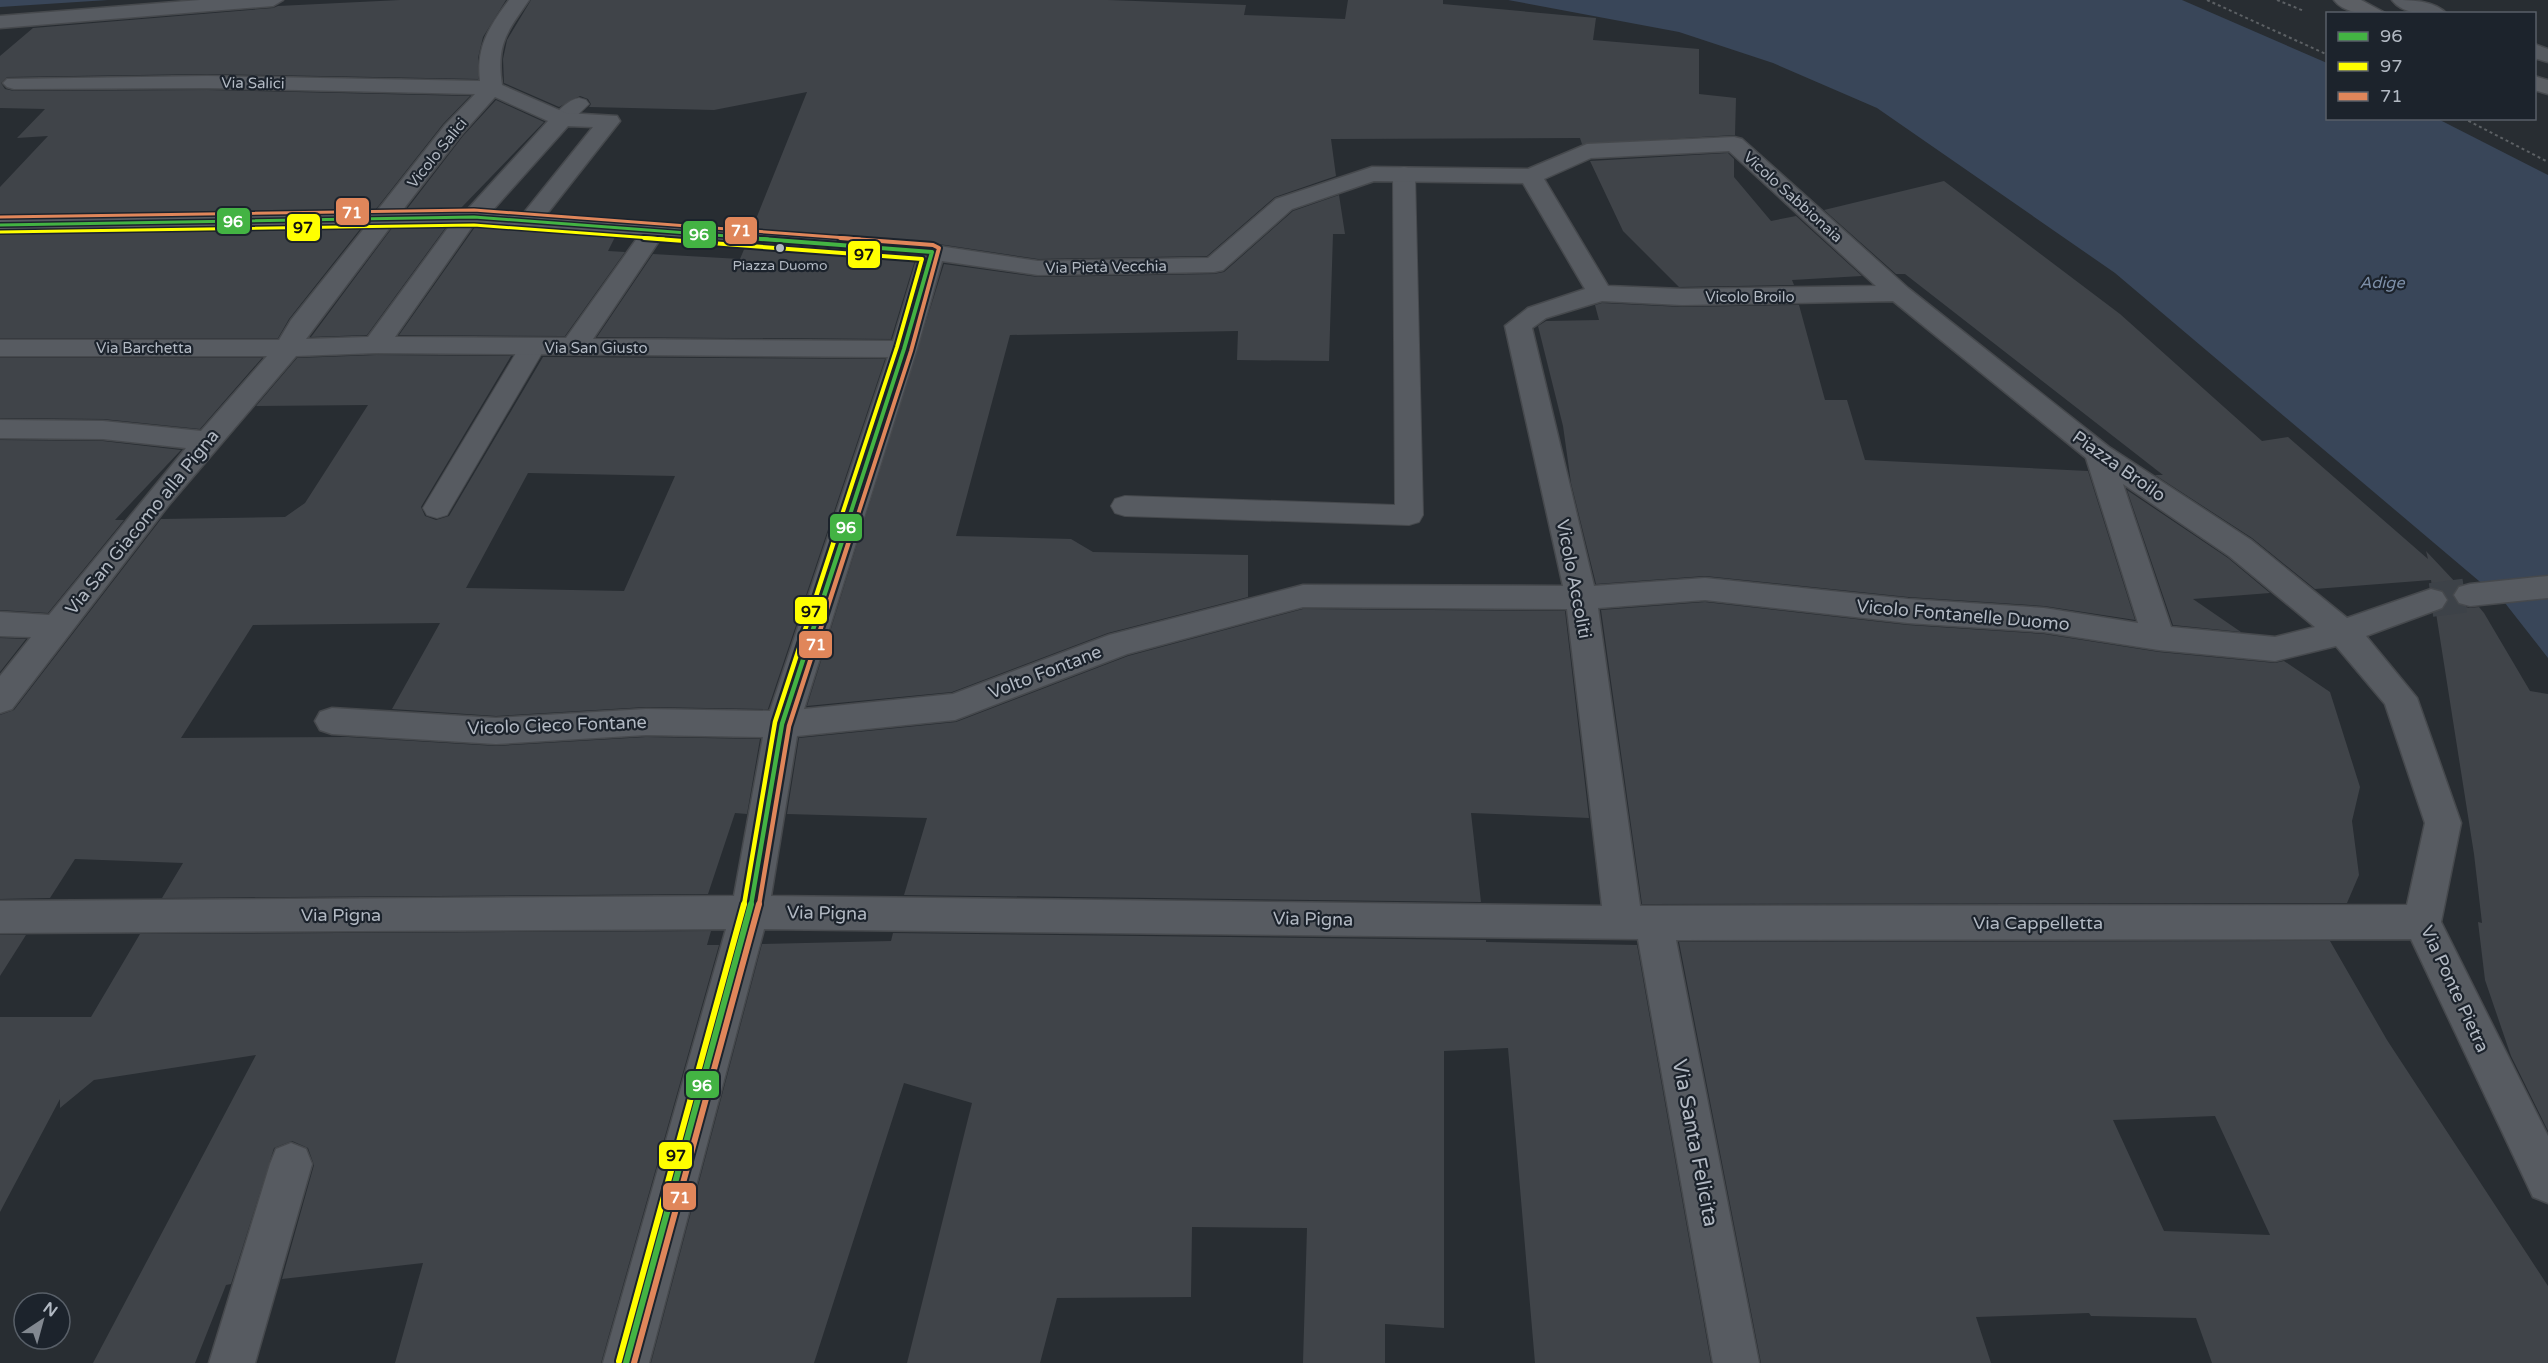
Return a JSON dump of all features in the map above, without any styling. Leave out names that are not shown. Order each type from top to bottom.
[{"type":"main road","points":[[2344,0],[2372,12]]},
{"type":"street","points":[[0,22],[273,0]]},
{"type":"street","points":[[519,0],[490,41],[487,63],[492,88],[609,121],[530,220]]},
{"type":"street","points":[[2402,0],[2432,12]]},
{"type":"street","name":"Via Salici","points":[[14,83],[207,82],[492,88]]},
{"type":"street","name":"Vicolo Salici","points":[[288,348],[300,326],[453,130],[492,88]]},
{"type":"street","points":[[376,345],[471,217],[571,112]]},
{"type":"street","name":"Vicolo Sabbionaia","points":[[1531,176],[1587,151],[1734,144],[1899,293]]},
{"type":"street","name":"Via Pietà Vecchia","points":[[655,229],[932,252],[1038,268],[1214,265],[1284,204],[1372,174],[1531,176]]},
{"type":"street","points":[[1531,176],[1600,293]]},
{"type":"street","points":[[0,225],[471,217],[655,229]]},
{"type":"street","points":[[573,348],[655,229]]},
{"type":"street","points":[[626,1363],[750,912],[782,724],[904,349],[932,252]]},
{"type":"street","name":"Vicolo Broilo","points":[[1600,293],[1682,297],[1899,293]]},
{"type":"street","name":"Vicolo Accoliti","points":[[1600,293],[1538,313],[1518,326],[1581,598],[1639,923]]},
{"type":"street","name":"Piazza Broilo","points":[[1899,293],[2099,454],[2240,548],[2343,632]]},
{"type":"street","name":"Via San Giusto","points":[[288,348],[376,345],[532,348],[904,349]]},
{"type":"street","name":"Via Barchetta","points":[[0,348],[288,348]]},
{"type":"street","name":"Via San Giacomo alla Pigna","points":[[0,700],[206,441],[288,348]]},
{"type":"street","points":[[0,429],[103,430],[206,441]]},
{"type":"street","points":[[2099,454],[2159,638]]},
{"type":"street","points":[[2470,595],[2548,586]]},
{"type":"street","name":"Vicolo Fontanelle Duomo","points":[[1581,598],[1705,590],[1908,611],[2044,620],[2159,638],[2275,650],[2343,632],[2431,600]]},
{"type":"street","name":"Volto Fontane","points":[[782,724],[955,707],[1120,644],[1304,596],[1581,598]]},
{"type":"street","points":[[0,624],[56,627]]},
{"type":"street","name":"Via Ponte Pietra","points":[[2343,632],[2400,698],[2443,824],[2422,922],[2548,1182]]},
{"type":"street","name":"Vicolo Cieco Fontane","points":[[332,721],[496,731],[646,722],[782,724]]},
{"type":"street","name":"Via Pigna","points":[[0,917],[750,912],[1639,923]]},
{"type":"street","name":"Via Cappelletta","points":[[1639,923],[2422,922]]},
{"type":"street","name":"Via Santa Felicita","points":[[1639,923],[1736,1363]]},
{"type":"street","points":[[232,1363],[291,1164]]},
{"type":"lane","points":[[1125,506],[1409,515],[1404,174]]},
{"type":"lane","points":[[437,508],[532,348]]},
{"type":"path","points":[[2207,0],[2326,54]]},
{"type":"path","points":[[2467,120],[2548,162]]},
{"type":"water","points":[[0,0],[108,0],[0,7]]},
{"type":"water","name":"Adige","points":[[1508,0],[2182,0],[2326,63],[2326,120],[2440,120],[2548,175],[2548,658],[2505,603],[2115,273],[1877,108],[1773,63],[1679,32]]},
{"type":"building","points":[[400,0],[506,0],[483,37],[478,58],[478,79],[207,74],[7,77],[1,83],[5,89],[14,91],[207,90],[470,96],[443,124],[376,209],[0,216],[0,187],[48,136],[17,138],[45,109],[0,108],[0,56],[33,28],[278,6]]},
{"type":"building","points":[[531,0],[1108,0],[1246,5],[1244,15],[1345,19],[1348,0],[1443,0],[1443,4],[1596,18],[1593,40],[1699,49],[1699,94],[1736,98],[1735,135],[1582,144],[1580,138],[1331,139],[1336,176],[1275,197],[1207,256],[1038,259],[932,243],[752,229],[807,92],[714,110],[589,107],[591,104],[588,99],[580,96],[559,107],[504,83],[503,59],[507,40]]},
{"type":"building","points":[[496,100],[544,122],[461,208],[407,209],[463,136]]},
{"type":"building","points":[[1728,153],[1734,159],[1734,177],[1771,221],[1796,216],[1862,276],[1792,280],[1794,285],[1679,287],[1623,231],[1590,161]]},
{"type":"building","points":[[1944,181],[2120,314],[2262,441],[2288,437],[2428,559],[2426,551],[2458,585],[2452,594],[2457,604],[2469,608],[2479,607],[2484,613],[2530,691],[2548,694],[2548,1131],[2511,1056],[2485,980],[2478,922],[2482,923],[2474,854],[2436,613],[2444,609],[2449,601],[2444,591],[2432,587],[2431,580],[2315,589],[2252,538],[2155,475],[2163,475],[1905,274],[1896,274],[1824,210]]},
{"type":"building","points":[[1339,195],[1345,234],[1333,234],[1329,361],[1237,360],[1238,331],[1010,335],[956,536],[1071,539],[1093,552],[1248,555],[1248,597],[1108,633],[952,692],[807,706],[944,264],[1038,277],[1214,274],[1224,272],[1293,211]]},
{"type":"building","points":[[446,227],[367,335],[311,337],[392,228]]},
{"type":"building","points":[[475,227],[615,237],[608,251],[625,252],[565,336],[399,335]]},
{"type":"building","points":[[361,228],[289,319],[278,338],[0,338],[0,234]]},
{"type":"building","points":[[745,247],[915,260],[891,339],[597,337],[653,254],[740,259]]},
{"type":"building","points":[[1602,303],[1682,307],[1799,305],[1825,400],[1847,400],[1865,460],[2088,471],[2135,620],[2044,606],[1908,597],[1705,576],[1596,584],[1571,483],[1563,426],[1538,326],[1546,321],[1599,320],[1595,305]]},
{"type":"building","points":[[376,355],[511,356],[421,507],[425,516],[436,520],[449,516],[543,357],[885,359],[768,709],[646,707],[496,716],[392,709],[440,623],[253,625],[181,738],[348,737],[496,746],[646,737],[760,739],[747,814],[735,813],[708,894],[162,898],[183,863],[75,859],[50,898],[0,899],[0,715],[14,710],[161,519],[285,517],[305,503],[368,405],[256,406],[297,358]],"holes":[[[528,473],[675,476],[624,591],[466,588]]]},
{"type":"building","points":[[0,358],[262,358],[200,429],[103,419],[0,418]]},
{"type":"building","points":[[0,440],[103,441],[181,450],[115,520],[124,520],[48,613],[0,610]]},
{"type":"building","points":[[2127,490],[2228,558],[2270,593],[2193,599],[2241,632],[2173,625]]},
{"type":"building","points":[[1705,602],[1908,625],[2044,634],[2159,652],[2275,663],[2284,661],[2330,692],[2360,787],[2352,821],[2359,875],[2347,903],[1642,904],[1601,610]]},
{"type":"building","points":[[1303,609],[1565,611],[1589,818],[1471,813],[1481,902],[904,895],[927,818],[787,814],[799,738],[956,722],[1128,656]]},
{"type":"building","points":[[0,638],[26,639],[0,672]]},
{"type":"building","points":[[711,931],[707,945],[719,945],[601,1363],[395,1363],[423,1263],[282,1279],[314,1165],[308,1148],[292,1141],[274,1148],[231,1284],[226,1285],[195,1363],[93,1363],[256,1055],[94,1080],[60,1108],[60,1099],[0,1212],[0,1017],[91,1017],[140,934]]},
{"type":"building","points":[[893,933],[1486,940],[1486,942],[1637,945],[1711,1363],[1535,1363],[1508,1048],[1444,1051],[1444,1328],[1385,1324],[1385,1363],[1303,1363],[1307,1228],[1192,1227],[1191,1297],[1057,1298],[1040,1363],[907,1363],[972,1103],[904,1083],[814,1363],[651,1363],[762,944],[891,941]]},
{"type":"building","points":[[0,935],[26,935],[0,976]]},
{"type":"building","points":[[2330,941],[2387,1040],[2548,1286],[2548,1363],[2212,1363],[2196,1318],[2091,1316],[2089,1313],[1976,1317],[1991,1363],[1761,1363],[1679,942]],"holes":[[[2215,1116],[2270,1235],[2164,1231],[2113,1120]]]},
{"type":"tunnel","points":[[2431,600],[2470,595]]},
{"type":"transit line","name":"71","points":[[0,217],[474,210],[933,245],[939,248],[911,351],[789,726],[757,914],[634,1363]]},
{"type":"transit line","name":"96","points":[[0,225],[474,217],[932,252]]},
{"type":"transit line","name":"97","points":[[0,232],[474,225],[922,259],[897,347],[775,722],[743,910],[619,1361]]},
{"type":"transit line","name":"96","points":[[626,1363],[750,912],[782,724],[904,349],[932,252]]},
{"type":"place","name":"Piazza Duomo","points":[[780,248]]}]
